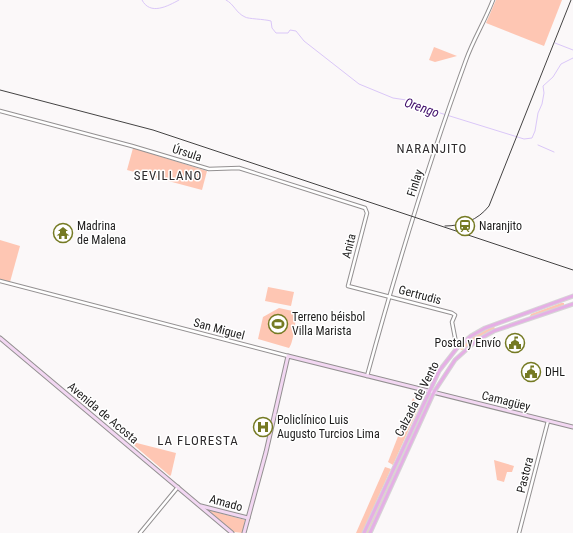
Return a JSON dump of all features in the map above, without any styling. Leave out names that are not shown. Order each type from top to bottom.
[{"type":"main road","name":"Calzada de Vento","points":[[364,533],[429,391],[444,363],[471,336],[485,328],[573,296]]},
{"type":"main road","points":[[564,299],[567,306]]},
{"type":"main road","name":"Calzada de Vento","points":[[370,533],[434,392],[449,367],[476,341],[494,331],[573,304]]},
{"type":"main road","points":[[526,313],[528,320]]},
{"type":"main road","name":"Avenida de Acosta","points":[[0,338],[232,533]]},
{"type":"main road","points":[[458,348],[462,353]]},
{"type":"main road","name":"San Miguel","points":[[288,356],[434,392]]},
{"type":"main road","points":[[244,533],[288,356]]},
{"type":"main road","points":[[444,363],[449,367]]},
{"type":"main road","name":"Camagüey","points":[[434,392],[573,427]]},
{"type":"main road","name":"Amado","points":[[200,506],[248,518]]},
{"type":"street","name":"Finlay","points":[[368,376],[413,219],[448,110],[467,57],[494,0]]},
{"type":"street","name":"Úrsula","points":[[0,111],[132,146],[208,169],[239,168],[361,207],[366,210]]},
{"type":"street","name":"Anita","points":[[348,286],[366,210]]},
{"type":"street","name":"San Miguel","points":[[0,281],[288,356]]},
{"type":"street","name":"Gertrudis","points":[[348,286],[452,313],[455,315],[452,322],[458,348]]},
{"type":"street","name":"Pastora","points":[[519,533],[548,421]]},
{"type":"street","points":[[140,533],[179,487]]},
{"type":"shaded area","points":[[496,0],[562,0],[544,46],[486,23]]},
{"type":"shaded area","points":[[434,47],[457,56],[435,62],[429,60]]},
{"type":"shaded area","points":[[133,148],[207,171],[202,190],[127,170]]},
{"type":"shaded area","points":[[0,240],[20,246],[10,282],[0,280]]},
{"type":"shaded area","points":[[268,287],[294,292],[291,306],[265,301]]},
{"type":"shaded area","points":[[564,303],[564,305],[532,317],[530,316],[531,314]]},
{"type":"shaded area","name":"Terreno béisbol Villa Marista","points":[[279,308],[297,312],[291,345],[289,348],[258,339],[263,317]]},
{"type":"shaded area","points":[[494,326],[495,329],[462,350],[460,349],[460,347],[475,335]]},
{"type":"shaded area","points":[[430,395],[431,397],[368,533],[366,533]]},
{"type":"shaded area","points":[[413,398],[419,407],[393,465],[388,462]]},
{"type":"shaded area","points":[[129,441],[176,453],[171,475],[170,476]]},
{"type":"shaded area","points":[[494,460],[514,466],[512,472],[507,472],[504,482],[497,480]]},
{"type":"shaded area","points":[[385,467],[391,469],[362,533],[356,533]]},
{"type":"shaded area","points":[[208,510],[245,520],[243,533],[234,532]]},
{"type":"waterway","name":"Orengo","points":[[142,0],[145,5],[154,9],[165,7],[179,0]]},
{"type":"waterway","name":"Orengo","points":[[226,0],[245,17],[271,21],[272,28],[276,33],[288,33],[290,30],[296,31],[304,41],[359,84],[393,98],[413,101],[424,108],[524,139],[532,138],[535,131],[538,113],[542,104],[544,93],[543,86],[553,77],[561,64],[573,58]]},
{"type":"waterway","points":[[555,43],[573,50]]},
{"type":"waterway","points":[[538,145],[554,152]]},
{"type":"railway","points":[[445,226],[458,225],[469,221],[480,215],[489,206],[571,0]]},
{"type":"railway","points":[[0,90],[153,130],[573,270]]},
{"type":"place","name":"Naranjito","points":[[465,226]]},
{"type":"place","name":"Madrina de Malena","points":[[63,233]]},
{"type":"place","name":"Terreno béisbol Villa Marista","points":[[278,324]]},
{"type":"place","name":"Postal y Envío","points":[[515,343]]},
{"type":"place","name":"DHL","points":[[531,372]]},
{"type":"place","name":"Policlínico Luis Augusto Turcios Lima","points":[[263,427]]},
{"type":"district","name":"NARANJITO","points":[[432,148]]},
{"type":"district","name":"SEVILLANO","points":[[168,175]]},
{"type":"district","name":"LA FLORESTA","points":[[198,440]]}]
